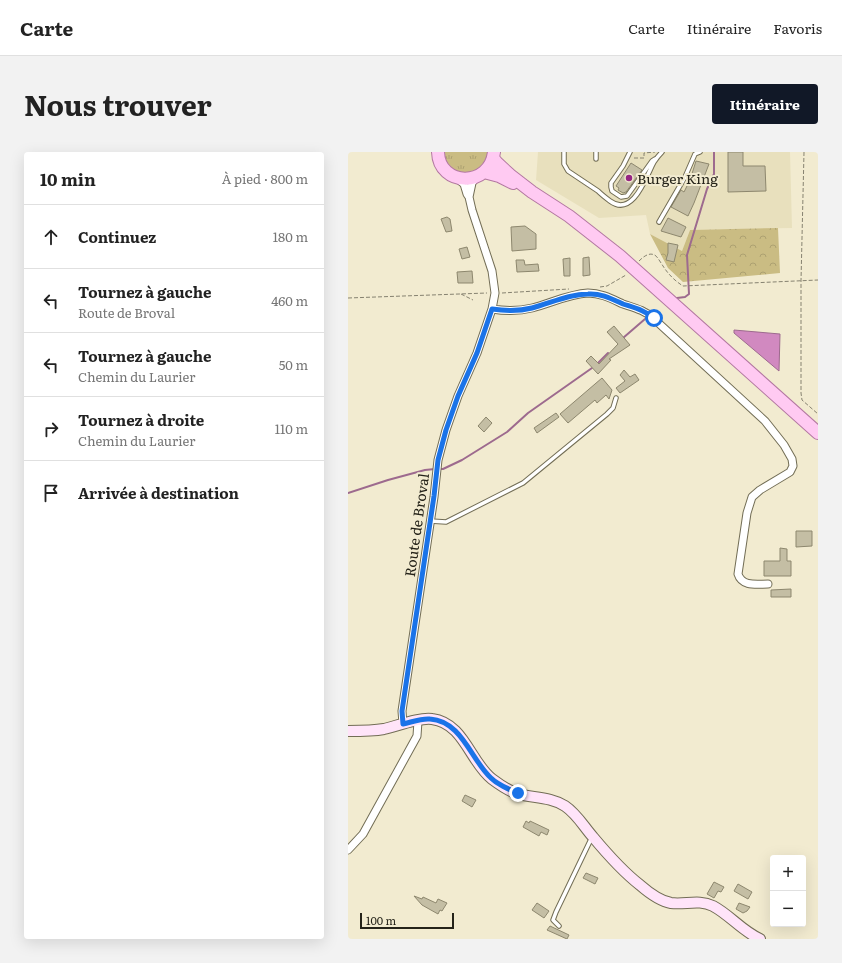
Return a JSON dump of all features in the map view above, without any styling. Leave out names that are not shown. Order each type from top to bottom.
[{"type":"main road","points":[[438,152],[438,157],[442,166],[448,173],[457,178],[466,179],[480,175],[499,176],[532,192]]},
{"type":"main road","points":[[480,175],[490,164],[493,155]]},
{"type":"main road","points":[[493,155],[497,163],[510,175],[532,192],[569,216],[616,252],[818,433]]},
{"type":"street","points":[[469,197],[472,183],[480,175]]},
{"type":"street","name":"Route de Broval","points":[[403,724],[402,711],[438,460],[446,430],[458,396],[477,353],[492,309],[495,293],[492,271],[469,197],[466,194],[464,184],[457,178]]},
{"type":"street","points":[[492,309],[508,310],[531,308],[574,295],[590,293],[638,308],[647,312],[654,318],[765,421],[784,445],[792,459],[793,466],[790,472],[760,490],[752,497],[738,574],[740,579],[745,583],[768,584]]},
{"type":"street","points":[[348,731],[383,729],[431,718],[446,724],[461,737],[490,778],[504,788],[518,793],[545,798],[564,805],[617,865],[640,886],[657,898],[671,903],[702,902],[713,906],[752,936],[760,939]]},
{"type":"street","points":[[348,850],[363,834],[417,736],[418,721]]},
{"type":"lane","points":[[564,152],[564,164],[568,171],[598,191],[614,204],[619,205],[627,204],[632,200],[662,152]]},
{"type":"lane","points":[[596,152],[596,159]]},
{"type":"lane","points":[[630,152],[611,187],[612,191],[621,197],[627,196],[652,161],[658,157]]},
{"type":"lane","points":[[659,222],[685,177],[695,154],[700,152]]},
{"type":"lane","points":[[430,521],[446,522],[523,483],[607,414],[613,408],[616,398]]},
{"type":"lane","points":[[559,926],[553,920],[592,836]]},
{"type":"path","points":[[632,158],[644,158],[644,153],[657,152]]},
{"type":"path","points":[[804,152],[801,281],[802,400],[818,414]]},
{"type":"path","points":[[638,263],[644,256],[651,254],[655,255],[677,283],[684,286],[818,280]]},
{"type":"path","points":[[598,288],[607,286],[619,280],[629,272]]},
{"type":"path","points":[[348,298],[574,289]]},
{"type":"path","points":[[461,294],[473,300]]},
{"type":"shaded area","points":[[538,152],[790,152],[792,228],[690,230],[682,251],[650,234],[646,215],[599,218],[536,180]]},
{"type":"shaded area","points":[[734,330],[780,334],[779,371],[734,333]]},
{"type":"green space","points":[[441,152],[488,152],[481,166],[472,172],[462,173],[449,168]]},
{"type":"green space","points":[[778,228],[780,273],[683,282],[668,268],[650,234],[682,251],[690,230]]},
{"type":"building","points":[[728,152],[743,152],[743,166],[765,166],[766,191],[728,192]]},
{"type":"building","points":[[696,161],[709,164],[688,216],[671,207],[681,190],[684,192],[690,180]]},
{"type":"building","name":"Burger King","points":[[631,163],[642,170],[626,192],[623,193],[618,190],[619,188],[616,186]]},
{"type":"building","points":[[447,217],[450,219],[452,231],[446,232],[441,219]]},
{"type":"building","points":[[668,218],[686,227],[681,237],[661,231]]},
{"type":"building","points":[[525,226],[536,234],[536,249],[512,251],[511,227]]},
{"type":"building","points":[[668,243],[678,245],[674,262],[666,260]]},
{"type":"building","points":[[467,247],[470,257],[462,259],[459,249]]},
{"type":"building","points":[[589,257],[590,275],[583,276],[583,258]]},
{"type":"building","points":[[570,258],[570,276],[564,276],[563,259]]},
{"type":"building","points":[[516,260],[524,260],[525,265],[538,264],[539,271],[517,272]]},
{"type":"building","points":[[472,271],[473,283],[458,283],[457,272]]},
{"type":"building","points":[[614,326],[630,345],[609,359],[611,360],[598,374],[586,361],[591,356],[599,364],[618,344],[607,332]]},
{"type":"building","points":[[624,370],[630,377],[635,374],[639,380],[620,393],[616,388],[625,381],[620,375]]},
{"type":"building","points":[[602,378],[612,390],[609,399],[606,395],[597,403],[595,400],[568,423],[560,414]]},
{"type":"building","points":[[556,413],[559,417],[537,433],[534,428]]},
{"type":"building","points":[[486,417],[492,423],[484,432],[478,426]]},
{"type":"building","points":[[796,531],[812,531],[812,546],[796,547]]},
{"type":"building","points":[[780,548],[787,549],[787,561],[791,561],[791,576],[764,576],[764,561],[780,561]]},
{"type":"building","points":[[791,589],[791,597],[771,597],[771,590]]},
{"type":"building","points":[[465,795],[476,800],[472,807],[462,801]]},
{"type":"building","points":[[526,821],[529,823],[530,821],[549,830],[547,835],[541,832],[539,836],[523,827]]},
{"type":"building","points":[[586,873],[598,878],[595,884],[583,878]]},
{"type":"building","points":[[714,882],[724,887],[721,892],[718,891],[714,898],[707,894]]},
{"type":"building","points":[[738,884],[752,892],[748,899],[734,891]]},
{"type":"building","points":[[414,896],[422,899],[423,897],[436,903],[438,899],[447,903],[438,914],[422,905]]},
{"type":"building","points":[[537,903],[549,911],[544,918],[532,910]]},
{"type":"building","points":[[739,903],[750,907],[743,913],[736,909]]},
{"type":"building","points":[[550,926],[569,935],[567,939],[547,930]]},
{"type":"waterway","points":[[677,298],[685,297],[689,294],[687,255],[707,189],[714,174],[714,152]]},
{"type":"waterway","points":[[623,338],[645,319]]},
{"type":"waterway","points":[[598,363],[608,353]]},
{"type":"waterway","points":[[440,469],[462,460],[507,432],[528,413],[592,368]]},
{"type":"waterway","points":[[348,493],[388,480],[425,470],[435,469]]},
{"type":"place","name":"Burger King","points":[[629,178]]},
{"type":"route","points":[[518,793],[504,788],[490,778],[461,737],[446,724],[431,718],[403,724],[402,711],[438,460],[446,430],[458,396],[477,353],[492,309],[508,310],[531,308],[574,295],[590,293],[638,308],[647,312],[654,318]]}]
